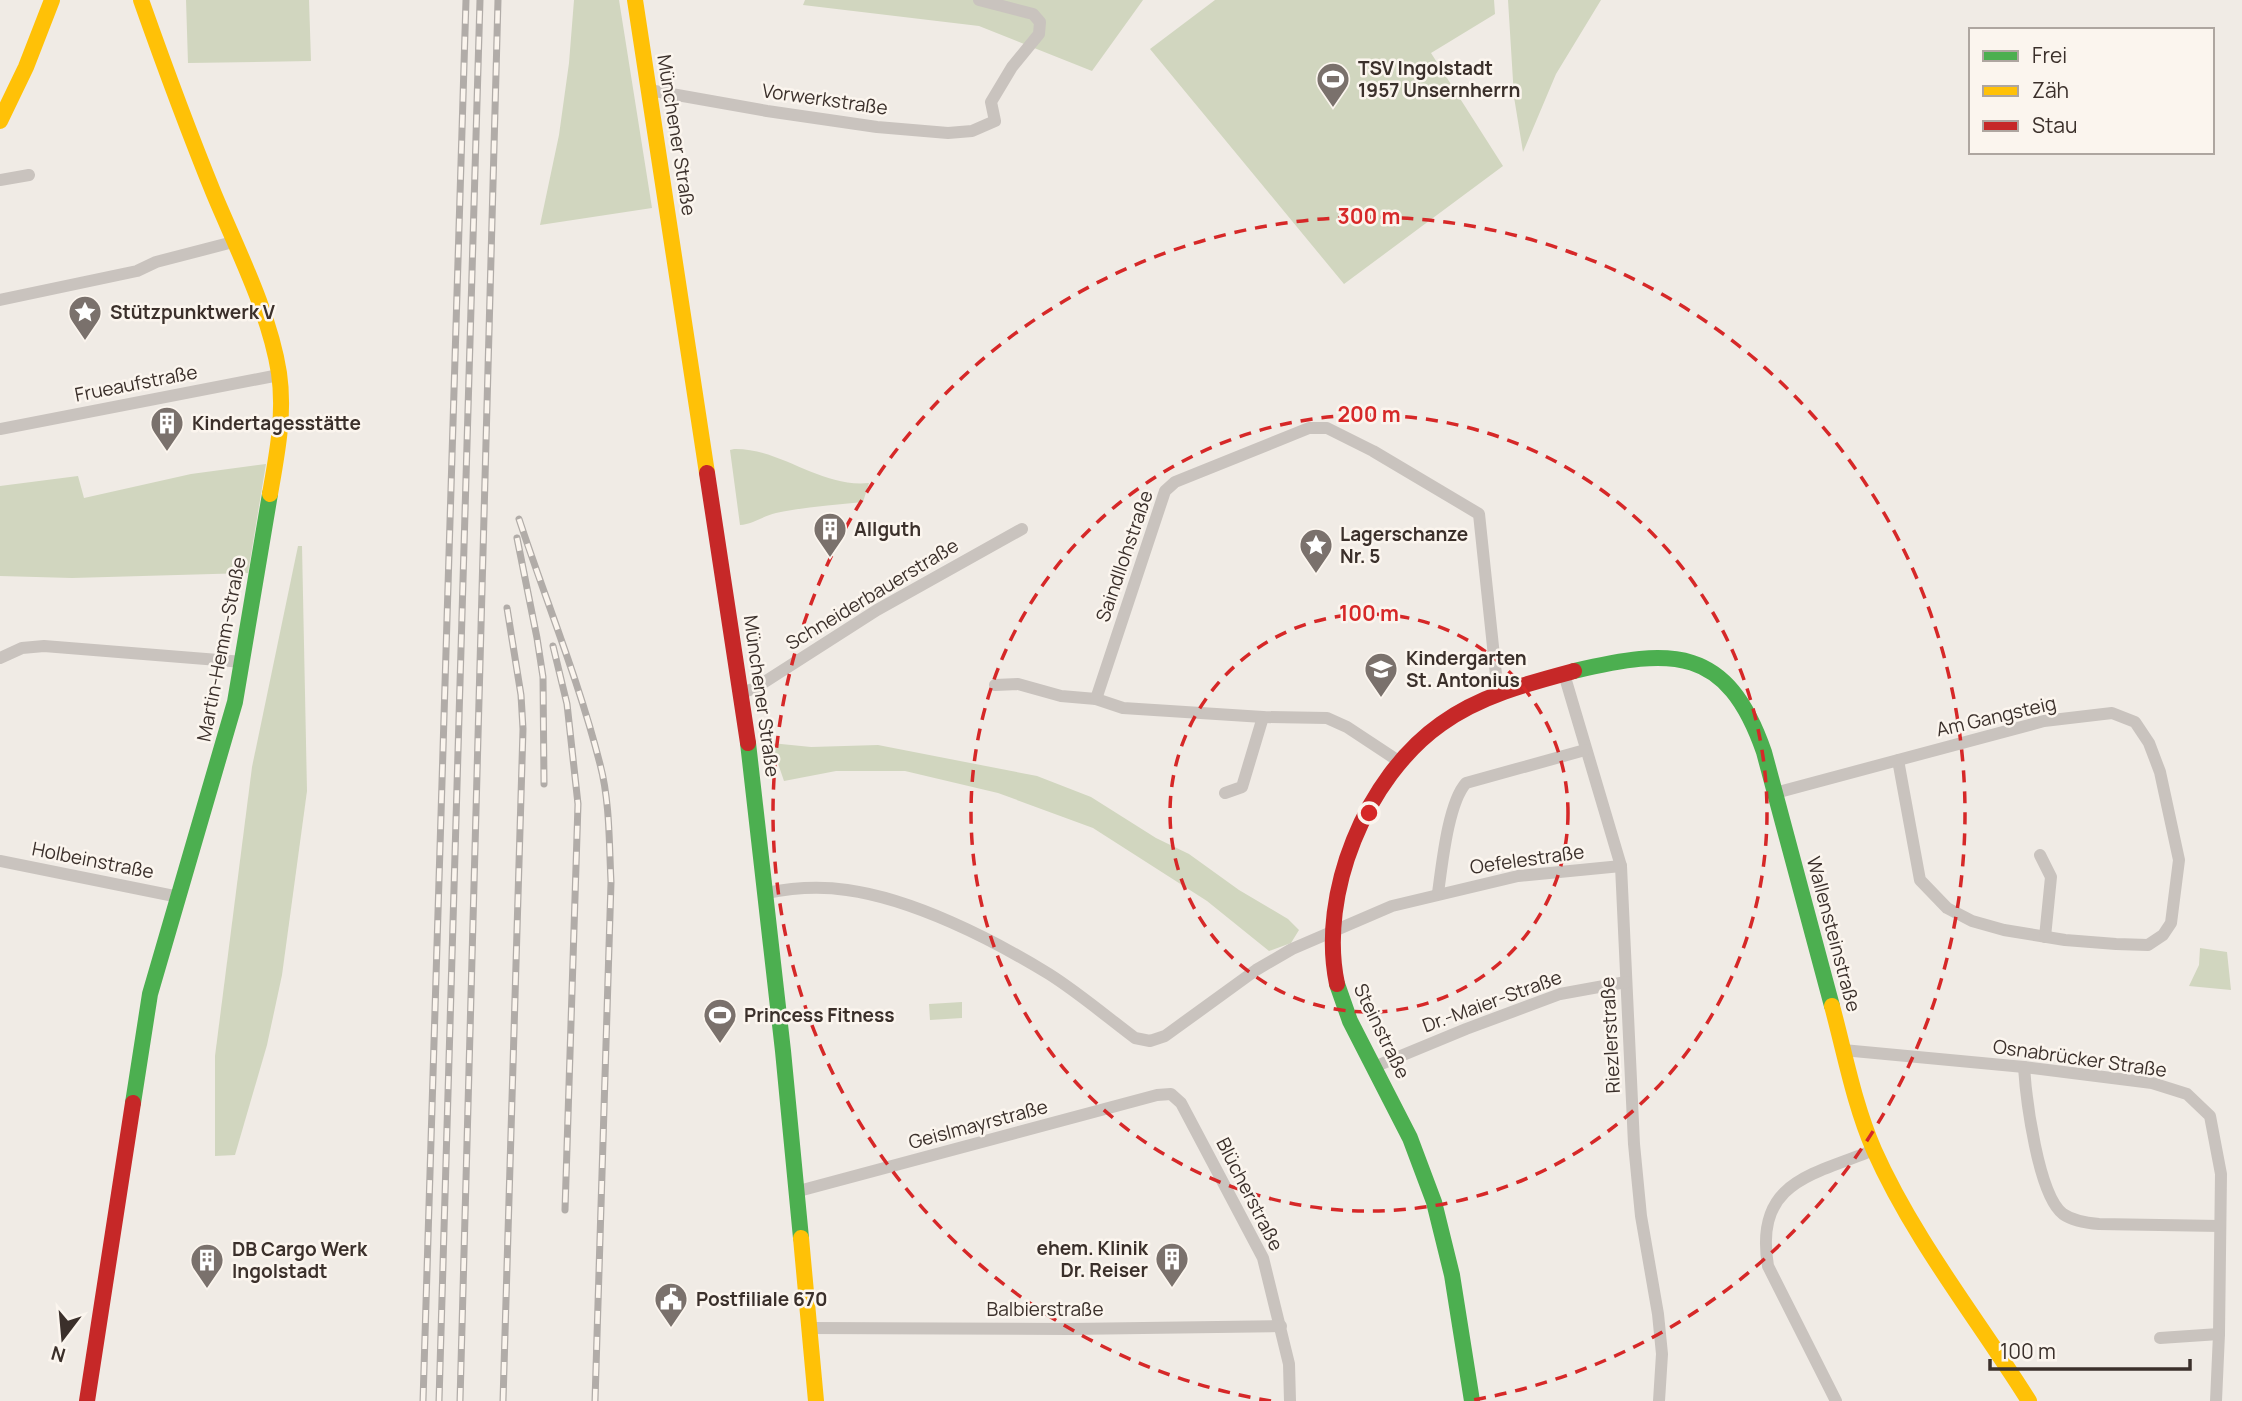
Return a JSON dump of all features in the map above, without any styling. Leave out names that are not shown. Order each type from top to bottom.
[{"type":"street","points":[[0,121],[26,67],[52,0]]},
{"type":"street","name":"Martin-Hemm-Straße","points":[[87,1401],[148,1007],[225,742],[243,662],[281,432],[279,375],[273,346],[185,123],[141,0]]},
{"type":"street","name":"Münchener Straße","points":[[635,0],[742,693],[766,893],[816,1401]]},
{"type":"street","name":"Vorwerkstraße","points":[[649,90],[767,111],[901,129],[960,133],[983,127],[995,121],[991,102],[1012,67],[1037,37],[1041,26],[1039,19],[1029,12],[979,0]]},
{"type":"street","points":[[0,180],[29,175]]},
{"type":"street","points":[[0,300],[137,271],[156,262],[233,242]]},
{"type":"street","name":"Frueaufstraße","points":[[0,429],[279,375]]},
{"type":"street","name":"Saindllohstraße","points":[[1096,699],[1165,491],[1175,482],[1309,428],[1327,428],[1479,514],[1498,694]]},
{"type":"street","name":"Schneiderbauerstraße","points":[[742,693],[755,688],[877,610],[1022,528]]},
{"type":"street","points":[[0,658],[22,648],[44,646],[243,662]]},
{"type":"street","name":"Wallensteinstraße","points":[[1498,694],[1564,674],[1642,656],[1672,657],[1704,665],[1730,687],[1748,711],[1759,738],[1843,1050],[1874,1150],[1918,1235],[2029,1401]]},
{"type":"street","name":"Riezlerstraße","points":[[1564,674],[1621,866],[1634,1144],[1662,1354],[1659,1401]]},
{"type":"street","points":[[995,685],[1018,684],[1061,696],[1096,699],[1123,708],[1263,717],[1328,718],[1347,727],[1400,762]]},
{"type":"street","name":"Steinstraße","points":[[1472,1401],[1446,1245],[1436,1206],[1409,1136],[1338,992],[1332,964],[1330,933],[1336,900],[1353,845],[1369,806],[1400,762],[1438,725],[1498,694]]},
{"type":"street","name":"Am Gangsteig","points":[[1775,793],[1898,760],[2044,721],[2112,713],[2135,722],[2149,743],[2160,772],[2179,860],[2171,923],[2163,935],[2148,944],[2116,944],[2004,930],[1972,921],[1947,908],[1920,880],[1898,760]]},
{"type":"street","points":[[1225,793],[1242,787],[1263,717]]},
{"type":"street","name":"Oefelestraße","points":[[1438,893],[1456,801],[1459,791],[1466,783],[1585,750]]},
{"type":"street","points":[[2040,855],[2051,877],[2045,937]]},
{"type":"street","name":"Holbeinstraße","points":[[0,861],[179,897]]},
{"type":"street","name":"Oefelestraße","points":[[766,893],[782,890],[846,890],[878,896],[933,915],[996,943],[1040,969],[1135,1038],[1150,1041],[1165,1036],[1256,970],[1292,949],[1392,906],[1518,876],[1621,866]]},
{"type":"street","name":"Dr.-Maier-Straße","points":[[1374,1067],[1560,994],[1626,982]]},
{"type":"street","name":"Osnabrücker Straße","points":[[1843,1050],[2152,1083],[2187,1094],[2210,1116],[2221,1174],[2216,1401]]},
{"type":"street","points":[[2024,1068],[2026,1105],[2036,1151],[2052,1202],[2063,1214],[2081,1222],[2099,1224],[2220,1226]]},
{"type":"street","name":"Geislmayrstraße","points":[[795,1192],[1157,1095],[1171,1094]]},
{"type":"street","name":"Blücherstraße","points":[[1171,1094],[1181,1103],[1263,1258],[1289,1364],[1290,1401]]},
{"type":"street","points":[[1836,1401],[1768,1266],[1764,1245],[1767,1224],[1783,1192],[1795,1181],[1874,1150]]},
{"type":"street","name":"Balbierstraße","points":[[808,1328],[1070,1329],[1281,1326]]},
{"type":"street","points":[[2160,1338],[2219,1334]]},
{"type":"green space","points":[[186,0],[309,0],[311,61],[188,63]]},
{"type":"green space","points":[[574,0],[619,0],[652,208],[540,225],[559,135]]},
{"type":"green space","points":[[805,0],[1143,0],[1092,71],[979,26],[803,5]]},
{"type":"green space","name":"TSV Ingolstadt 1957 Unsernherrn","points":[[1215,0],[1494,0],[1495,14],[1431,53],[1503,166],[1344,284],[1150,49]]},
{"type":"green space","points":[[1508,0],[1601,0],[1556,74],[1523,152],[1514,97]]},
{"type":"green space","points":[[730,450],[768,455],[834,480],[869,483],[863,502],[787,511],[740,525]]},
{"type":"green space","points":[[266,464],[248,573],[72,578],[0,576],[0,486],[78,476],[84,498],[191,474]]},
{"type":"green space","points":[[298,546],[302,546],[307,791],[282,975],[267,1045],[235,1155],[215,1156],[215,1056],[252,767]]},
{"type":"green space","points":[[771,743],[811,747],[878,745],[1037,776],[1091,797],[1156,838],[1189,854],[1239,890],[1288,919],[1299,930],[1291,943],[1269,951],[1207,901],[1093,828],[998,793],[905,771],[836,771],[784,781]]},
{"type":"green space","points":[[2200,948],[2227,952],[2231,990],[2189,986],[2199,965]]},
{"type":"green space","points":[[962,1002],[962,1018],[930,1020],[929,1004]]},
{"type":"railway","points":[[423,1401],[466,0]]},
{"type":"railway","points":[[439,1401],[480,0]]},
{"type":"railway","points":[[460,1401],[498,0]]},
{"type":"railway","points":[[519,519],[582,702],[600,764],[607,808],[611,882],[595,1401]]},
{"type":"railway","points":[[517,538],[543,677],[544,784]]},
{"type":"railway","points":[[503,1401],[523,729],[521,695],[507,608]]},
{"type":"railway","points":[[553,646],[567,704],[578,804],[565,1210]]},
{"type":"traffic: fast","points":[[133,1103],[150,994],[235,702],[270,494]]},
{"type":"traffic: fast","points":[[1574,671],[1609,663],[1667,658],[1692,663],[1713,673],[1732,691],[1749,717],[1764,752],[1832,1006]]},
{"type":"traffic: fast","points":[[748,743],[801,1238]]},
{"type":"traffic: fast","points":[[1337,984],[1350,1021],[1410,1138],[1434,1202],[1452,1275],[1472,1401]]},
{"type":"traffic: slow","points":[[0,121],[26,67],[52,0]]},
{"type":"traffic: slow","points":[[141,0],[195,146],[261,305],[275,351],[281,388],[281,419],[270,494]]},
{"type":"traffic: slow","points":[[635,0],[707,473]]},
{"type":"traffic: slow","points":[[1832,1006],[1861,1115],[1890,1183],[1927,1247],[2029,1401]]},
{"type":"traffic: slow","points":[[801,1238],[816,1401]]},
{"type":"traffic: jam","points":[[707,473],[748,743]]},
{"type":"traffic: jam","points":[[1337,984],[1333,949],[1335,913],[1342,876],[1354,840],[1370,806],[1390,774],[1414,747],[1456,714],[1505,692],[1574,671]]},
{"type":"traffic: jam","points":[[87,1401],[133,1103]]},
{"type":"place","name":"TSV Ingolstadt 1957 Unsernherrn","points":[[1333,109]]},
{"type":"place","name":"Stützpunktwerk V","points":[[85,342]]},
{"type":"place","name":"Kindertagesstätte","points":[[167,453]]},
{"type":"place","name":"Allguth","points":[[830,559]]},
{"type":"place","name":"Lagerschanze Nr. 5","points":[[1316,575]]},
{"type":"place","name":"Kindergarten St. Antonius","points":[[1381,699]]},
{"type":"place","name":"Princess Fitness","points":[[720,1045]]},
{"type":"place","name":"ehem. Klinik Dr. Reiser","points":[[1172,1289]]},
{"type":"place","name":"DB Cargo Werk Ingolstadt","points":[[207,1290]]},
{"type":"place","name":"Postfiliale 670","points":[[671,1329]]}]
